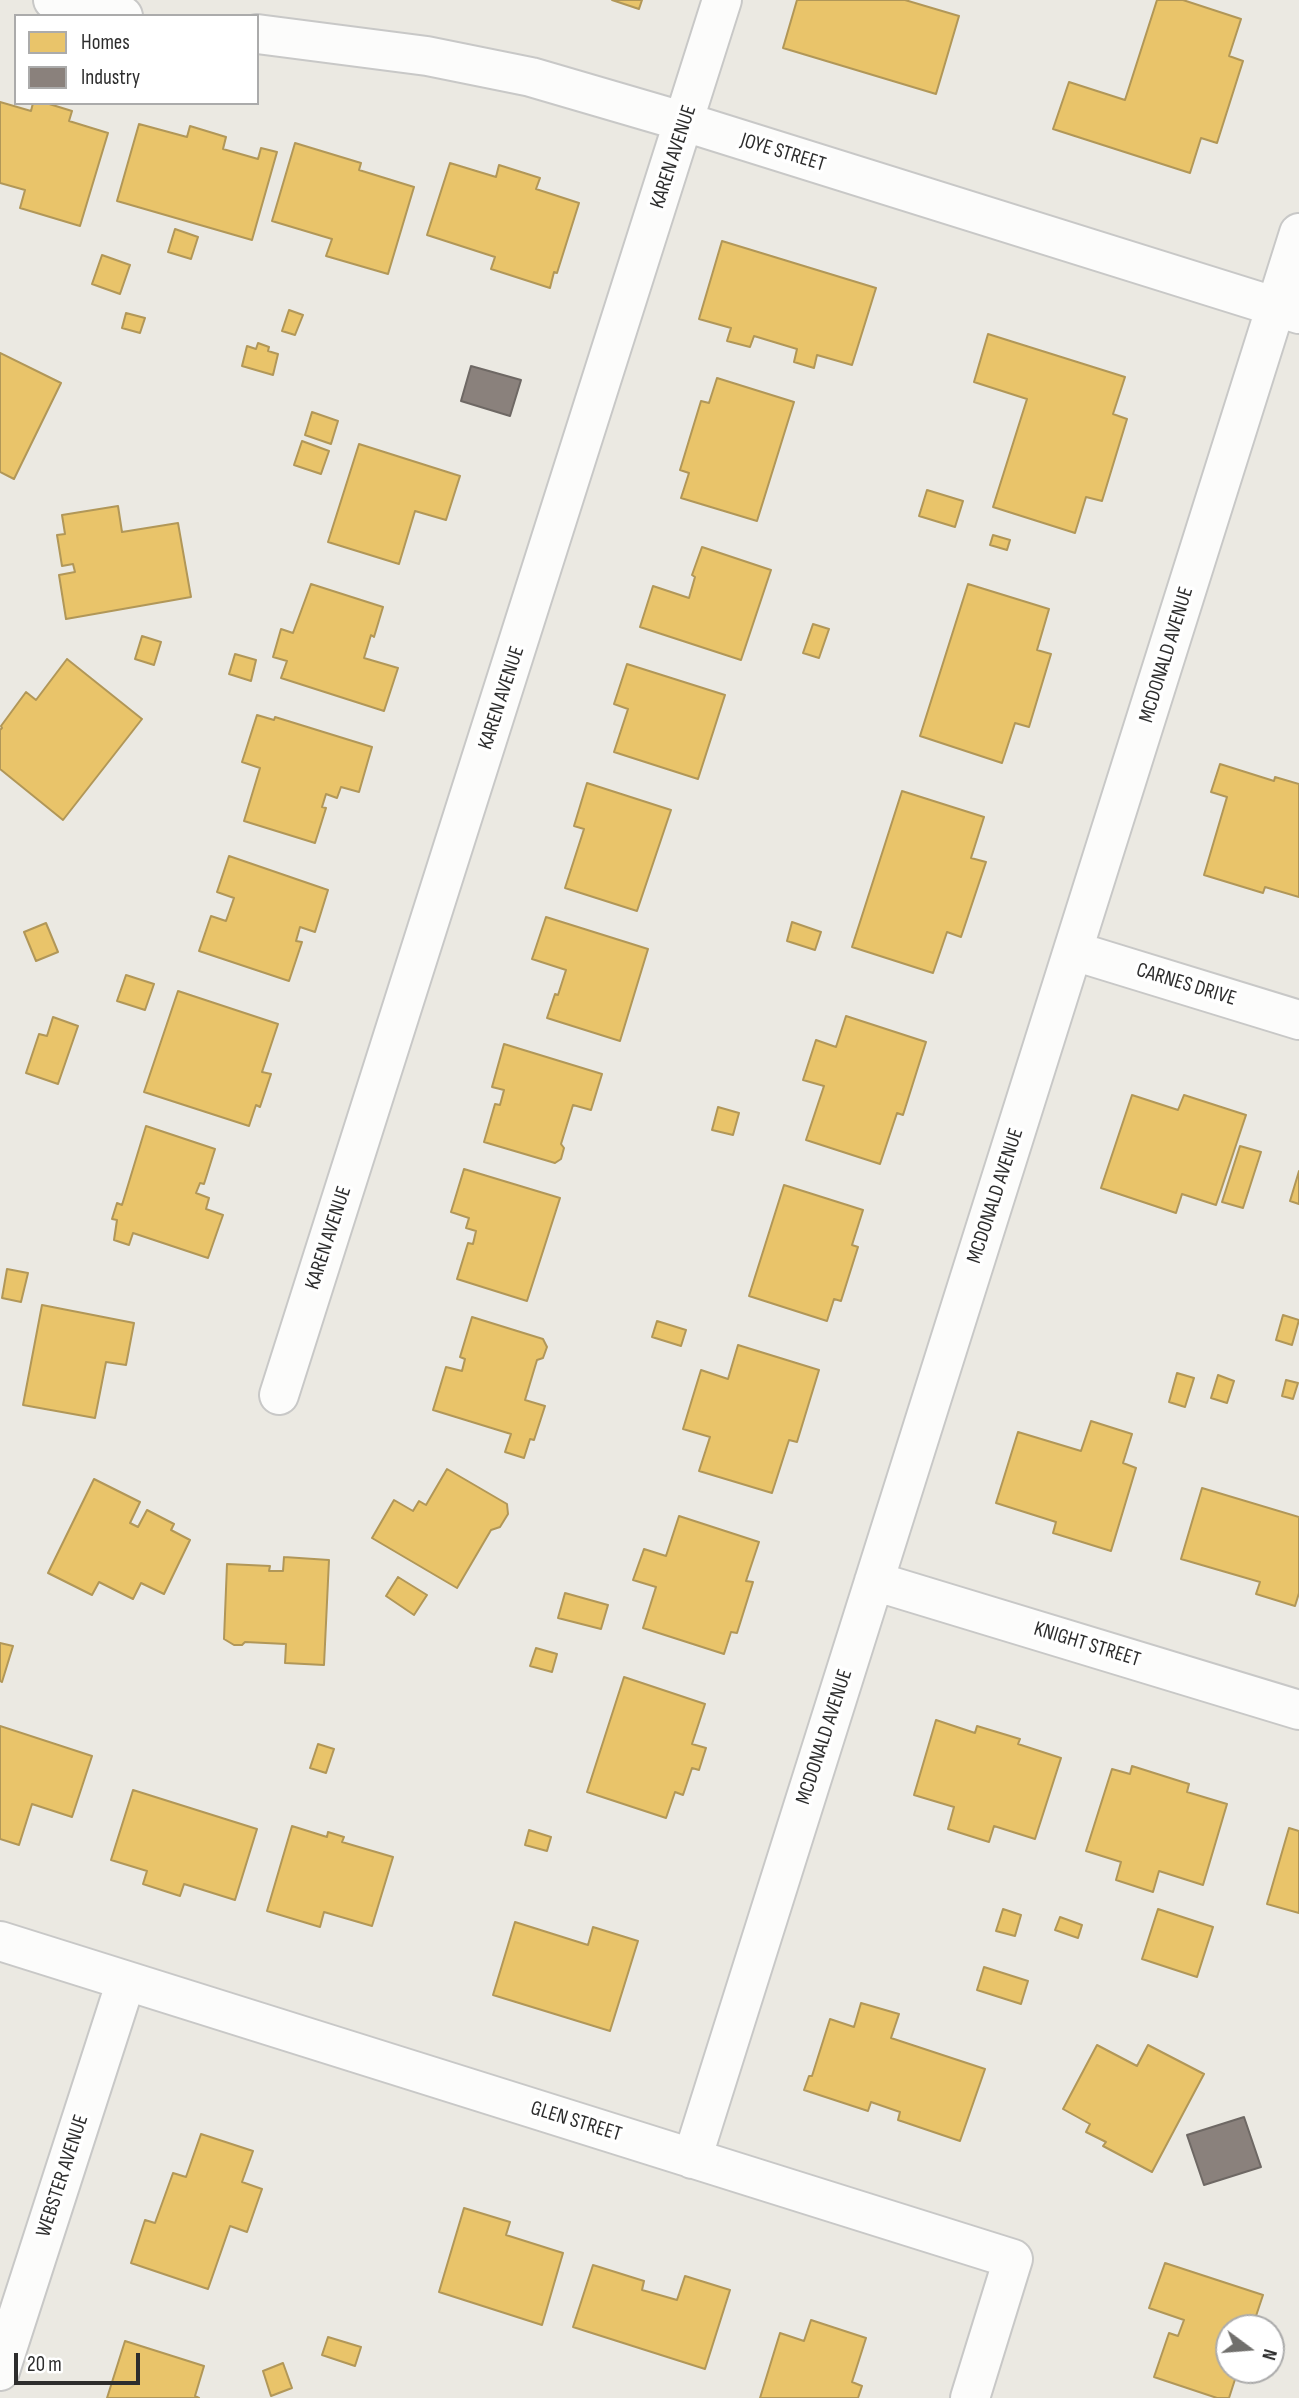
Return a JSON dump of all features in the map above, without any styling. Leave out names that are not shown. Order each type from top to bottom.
[{"type":"street","points":[[53,0],[114,14]]},
{"type":"street","name":"KAREN AVENUE","points":[[279,1395],[722,0]]},
{"type":"street","name":"JOYE STREET","points":[[259,34],[428,56],[531,77],[685,122],[1288,311]]},
{"type":"street","name":"MCDONALD AVENUE","points":[[692,2158],[1074,951],[1288,311],[1299,233]]},
{"type":"street","name":"CARNES DRIVE","points":[[1074,951],[1299,1020]]},
{"type":"street","name":"KNIGHT STREET","points":[[874,1581],[1299,1710]]},
{"type":"street","name":"GLEN STREET","points":[[0,1941],[1013,2259],[970,2398]]},
{"type":"street","name":"WEBSTER AVENUE","points":[[0,2371],[126,1981]]},
{"type":"building: Homes","points":[[612,0],[642,0],[639,9]]},
{"type":"building: Homes","points":[[797,0],[905,0],[959,16],[936,94],[783,48]]},
{"type":"building: Homes","points":[[1157,0],[1183,0],[1241,19],[1229,56],[1243,61],[1217,143],[1201,138],[1190,173],[1053,129],[1069,82],[1125,100]]},
{"type":"building: Homes","points":[[0,102],[31,111],[32,105],[52,105],[72,111],[69,121],[108,133],[80,226],[20,208],[25,190],[0,183]]},
{"type":"building: Homes","points":[[139,124],[187,137],[190,126],[226,137],[223,149],[258,159],[261,148],[277,152],[252,240],[117,201]]},
{"type":"building: Homes","points":[[295,143],[361,163],[359,170],[414,187],[388,274],[326,256],[332,239],[272,221]]},
{"type":"building: Homes","points":[[450,163],[496,177],[499,165],[540,178],[536,189],[579,203],[550,288],[491,269],[495,257],[427,235]]},
{"type":"building: Homes","points":[[175,229],[198,237],[191,259],[168,252]]},
{"type":"building: Homes","points":[[722,241],[876,288],[852,365],[817,355],[814,368],[794,362],[797,349],[754,336],[750,347],[727,341],[731,328],[699,319]]},
{"type":"building: Homes","points":[[102,255],[130,265],[120,294],[92,284]]},
{"type":"building: Homes","points":[[289,310],[303,315],[295,335],[282,331]]},
{"type":"building: Homes","points":[[126,313],[145,318],[140,333],[122,328]]},
{"type":"building: Homes","points":[[988,334],[1125,377],[1113,414],[1127,419],[1102,501],[1086,497],[1075,533],[993,507],[1027,399],[974,382]]},
{"type":"building: Homes","points":[[258,343],[269,347],[268,351],[278,354],[273,375],[242,366],[247,346],[256,349]]},
{"type":"building: Homes","points":[[0,353],[61,383],[14,479],[0,472]]},
{"type":"building: Homes","points":[[717,378],[794,402],[757,521],[681,498],[689,473],[680,470],[701,401],[709,403]]},
{"type":"building: Homes","points":[[312,412],[338,421],[331,444],[305,435]]},
{"type":"building: Homes","points":[[302,441],[329,451],[321,474],[294,465]]},
{"type":"building: Homes","points":[[359,444],[460,476],[446,520],[415,511],[399,564],[328,542]]},
{"type":"building: Homes","points":[[927,490],[963,501],[955,527],[919,516]]},
{"type":"building: Homes","points":[[118,506],[122,532],[178,523],[191,597],[66,619],[59,575],[75,572],[73,564],[62,566],[57,535],[65,534],[62,515]]},
{"type":"building: Homes","points":[[993,535],[1010,540],[1007,550],[990,545]]},
{"type":"building: Homes","points":[[702,547],[771,570],[741,660],[640,627],[653,586],[689,598],[695,577],[692,575]]},
{"type":"building: Homes","points":[[311,584],[383,607],[364,658],[398,668],[384,711],[281,678],[287,661],[273,657],[281,629],[293,633]]},
{"type":"building: Homes","points":[[968,584],[1049,609],[1037,650],[1051,654],[1029,727],[1015,723],[1002,763],[920,736]]},
{"type":"building: Homes","points":[[813,624],[829,629],[819,658],[803,653]]},
{"type":"building: Homes","points":[[142,636],[161,642],[154,665],[135,659]]},
{"type":"building: Homes","points":[[235,654],[256,660],[251,681],[229,674]]},
{"type":"building: Homes","points":[[67,659],[142,719],[63,820],[0,769],[0,730],[26,692],[36,700]]},
{"type":"building: Homes","points":[[627,664],[725,695],[698,779],[614,752],[628,709],[614,704]]},
{"type":"building: Homes","points":[[257,715],[274,720],[275,717],[372,747],[359,792],[341,787],[337,798],[326,794],[322,807],[326,808],[315,843],[244,821],[260,768],[242,762]]},
{"type":"building: Homes","points":[[1220,764],[1274,781],[1275,777],[1299,784],[1299,897],[1265,887],[1263,893],[1204,875],[1227,797],[1211,792]]},
{"type":"building: Homes","points":[[587,783],[671,810],[637,911],[565,888],[584,829],[574,826]]},
{"type":"building: Homes","points":[[902,791],[984,817],[971,858],[986,862],[961,937],[947,932],[933,973],[852,947]]},
{"type":"building: Homes","points":[[229,856],[328,890],[315,932],[300,927],[296,941],[302,942],[289,981],[199,951],[211,916],[226,921],[234,898],[217,892]]},
{"type":"building: Homes","points":[[546,917],[648,949],[620,1041],[547,1018],[566,970],[532,959]]},
{"type":"building: Homes","points":[[792,922],[821,932],[815,950],[787,941]]},
{"type":"building: Homes","points":[[46,923],[58,952],[36,961],[24,932]]},
{"type":"building: Homes","points":[[126,975],[154,984],[145,1010],[117,1001]]},
{"type":"building: Homes","points":[[178,991],[278,1024],[262,1072],[271,1074],[260,1107],[256,1105],[249,1126],[144,1092]]},
{"type":"building: Homes","points":[[846,1016],[926,1042],[903,1115],[897,1113],[880,1164],[806,1140],[824,1086],[803,1080],[816,1040],[836,1047]]},
{"type":"building: Homes","points":[[53,1017],[78,1026],[58,1084],[26,1073],[39,1034],[47,1036]]},
{"type":"building: Homes","points":[[504,1044],[602,1074],[591,1110],[573,1105],[561,1144],[564,1148],[561,1159],[555,1163],[484,1142],[495,1104],[500,1105],[504,1090],[492,1087]]},
{"type":"building: Homes","points":[[1132,1095],[1178,1110],[1184,1095],[1246,1115],[1216,1205],[1182,1194],[1176,1213],[1101,1188]]},
{"type":"building: Homes","points":[[718,1107],[739,1113],[733,1135],[712,1130]]},
{"type":"building: Homes","points":[[146,1126],[215,1149],[204,1184],[200,1183],[196,1193],[209,1198],[206,1209],[223,1215],[208,1258],[133,1233],[129,1245],[114,1240],[117,1220],[112,1219],[117,1203],[122,1205]]},
{"type":"building: Homes","points":[[1240,1146],[1261,1152],[1243,1208],[1222,1202]]},
{"type":"building: Homes","points":[[464,1169],[560,1198],[527,1301],[457,1279],[468,1243],[473,1244],[476,1231],[466,1228],[469,1218],[451,1212]]},
{"type":"building: Homes","points":[[1299,1171],[1299,1204],[1290,1201]]},
{"type":"building: Homes","points":[[784,1185],[863,1210],[852,1245],[858,1247],[841,1301],[834,1299],[827,1321],[749,1296]]},
{"type":"building: Homes","points":[[7,1269],[28,1273],[21,1302],[2,1298]]},
{"type":"building: Homes","points":[[42,1305],[134,1323],[126,1365],[106,1362],[95,1418],[23,1405]]},
{"type":"building: Homes","points":[[1283,1315],[1299,1320],[1292,1345],[1276,1340]]},
{"type":"building: Homes","points":[[472,1317],[543,1339],[547,1347],[543,1358],[537,1360],[525,1400],[545,1406],[534,1440],[530,1439],[524,1458],[505,1452],[511,1434],[433,1410],[446,1367],[462,1371],[465,1359],[460,1357]]},
{"type":"building: Homes","points":[[657,1321],[686,1330],[681,1346],[652,1337]]},
{"type":"building: Homes","points":[[738,1345],[819,1370],[797,1442],[789,1440],[772,1493],[699,1471],[710,1437],[683,1429],[701,1370],[728,1379]]},
{"type":"building: Homes","points":[[1177,1373],[1194,1378],[1185,1407],[1169,1402]]},
{"type":"building: Homes","points":[[1218,1375],[1234,1381],[1227,1403],[1211,1398]]},
{"type":"building: Homes","points":[[1286,1380],[1298,1383],[1293,1399],[1282,1396]]},
{"type":"building: Homes","points":[[1091,1421],[1132,1434],[1123,1463],[1136,1468],[1111,1551],[1053,1533],[1056,1522],[996,1503],[1018,1432],[1081,1451]]},
{"type":"building: Homes","points":[[447,1469],[507,1504],[508,1514],[500,1527],[491,1530],[457,1588],[372,1538],[394,1500],[413,1511],[419,1501],[426,1505]]},
{"type":"building: Homes","points":[[94,1479],[140,1502],[130,1523],[138,1527],[147,1510],[174,1524],[171,1530],[190,1540],[164,1594],[141,1583],[133,1599],[99,1582],[92,1595],[48,1573]]},
{"type":"building: Homes","points":[[1202,1488],[1299,1517],[1299,1593],[1295,1606],[1256,1594],[1260,1582],[1181,1559]]},
{"type":"building: Homes","points":[[679,1516],[759,1542],[746,1581],[753,1582],[737,1633],[731,1632],[724,1654],[643,1628],[656,1587],[633,1580],[644,1549],[666,1556]]},
{"type":"building: Homes","points":[[284,1557],[329,1560],[324,1665],[285,1663],[286,1644],[245,1642],[242,1645],[234,1645],[224,1639],[227,1564],[270,1566],[269,1571],[283,1571]]},
{"type":"building: Homes","points":[[398,1577],[427,1595],[414,1615],[386,1596]]},
{"type":"building: Homes","points":[[565,1593],[608,1605],[601,1629],[558,1618]]},
{"type":"building: Homes","points":[[0,1643],[13,1646],[2,1682],[0,1681]]},
{"type":"building: Homes","points":[[536,1648],[557,1654],[552,1672],[530,1666]]},
{"type":"building: Homes","points":[[624,1677],[705,1704],[692,1744],[706,1748],[699,1770],[692,1768],[683,1795],[675,1792],[666,1818],[587,1792]]},
{"type":"building: Homes","points":[[936,1720],[975,1733],[977,1726],[1020,1739],[1018,1744],[1061,1758],[1035,1839],[994,1826],[989,1842],[948,1829],[954,1807],[914,1795]]},
{"type":"building: Homes","points":[[0,1726],[92,1756],[72,1817],[32,1804],[19,1845],[0,1839]]},
{"type":"building: Homes","points":[[318,1744],[334,1749],[326,1773],[310,1768]]},
{"type":"building: Homes","points":[[1132,1766],[1189,1784],[1187,1792],[1227,1804],[1203,1885],[1159,1871],[1153,1892],[1116,1880],[1121,1862],[1086,1851],[1112,1769],[1130,1774]]},
{"type":"building: Homes","points":[[133,1790],[257,1829],[235,1900],[184,1884],[180,1896],[143,1884],[147,1871],[111,1860]]},
{"type":"building: Homes","points":[[292,1826],[327,1837],[328,1832],[344,1837],[342,1842],[393,1857],[372,1926],[324,1912],[320,1927],[267,1911]]},
{"type":"building: Homes","points":[[1289,1828],[1299,1831],[1299,1913],[1267,1904]]},
{"type":"building: Homes","points":[[529,1830],[551,1837],[547,1851],[525,1845]]},
{"type":"building: Homes","points":[[1003,1909],[1021,1915],[1015,1936],[996,1931]]},
{"type":"building: Homes","points":[[1158,1909],[1213,1927],[1197,1977],[1142,1959]]},
{"type":"building: Homes","points":[[1060,1917],[1082,1925],[1078,1938],[1055,1930]]},
{"type":"building: Homes","points":[[515,1922],[588,1945],[593,1927],[638,1941],[610,2031],[493,1995]]},
{"type":"building: Homes","points":[[984,1967],[1028,1981],[1021,2004],[977,1990]]},
{"type":"building: Homes","points":[[861,2003],[899,2014],[891,2038],[985,2069],[960,2141],[898,2120],[900,2112],[871,2102],[868,2111],[804,2090],[809,2076],[812,2076],[830,2019],[854,2027]]},
{"type":"building: Homes","points":[[1097,2045],[1137,2066],[1148,2045],[1204,2074],[1152,2172],[1103,2146],[1106,2142],[1086,2132],[1090,2124],[1063,2109]]},
{"type":"building: Homes","points":[[201,2134],[253,2151],[242,2182],[262,2189],[247,2232],[230,2226],[208,2289],[131,2263],[145,2220],[155,2223],[173,2173],[186,2177]]},
{"type":"building: Homes","points":[[464,2208],[510,2222],[506,2235],[563,2253],[542,2325],[439,2292]]},
{"type":"building: Homes","points":[[1165,2263],[1263,2295],[1257,2314],[1215,2314],[1215,2384],[1234,2384],[1229,2398],[1217,2398],[1154,2377],[1169,2333],[1178,2336],[1184,2320],[1149,2308]]},
{"type":"building: Homes","points":[[593,2265],[644,2281],[642,2290],[677,2300],[685,2276],[730,2290],[705,2369],[573,2327]]},
{"type":"building: Homes","points":[[811,2320],[866,2338],[852,2382],[862,2386],[858,2398],[760,2398],[780,2333],[804,2341]]},
{"type":"building: Homes","points":[[328,2337],[361,2347],[355,2366],[322,2355]]},
{"type":"building: Homes","points":[[125,2341],[204,2366],[195,2396],[199,2398],[107,2398]]},
{"type":"building: Homes","points":[[283,2363],[292,2388],[271,2396],[263,2371]]},
{"type":"building: Industry","points":[[471,366],[521,380],[510,416],[461,401]]},
{"type":"building: Industry","points":[[1244,2117],[1261,2167],[1204,2185],[1187,2135]]}]
